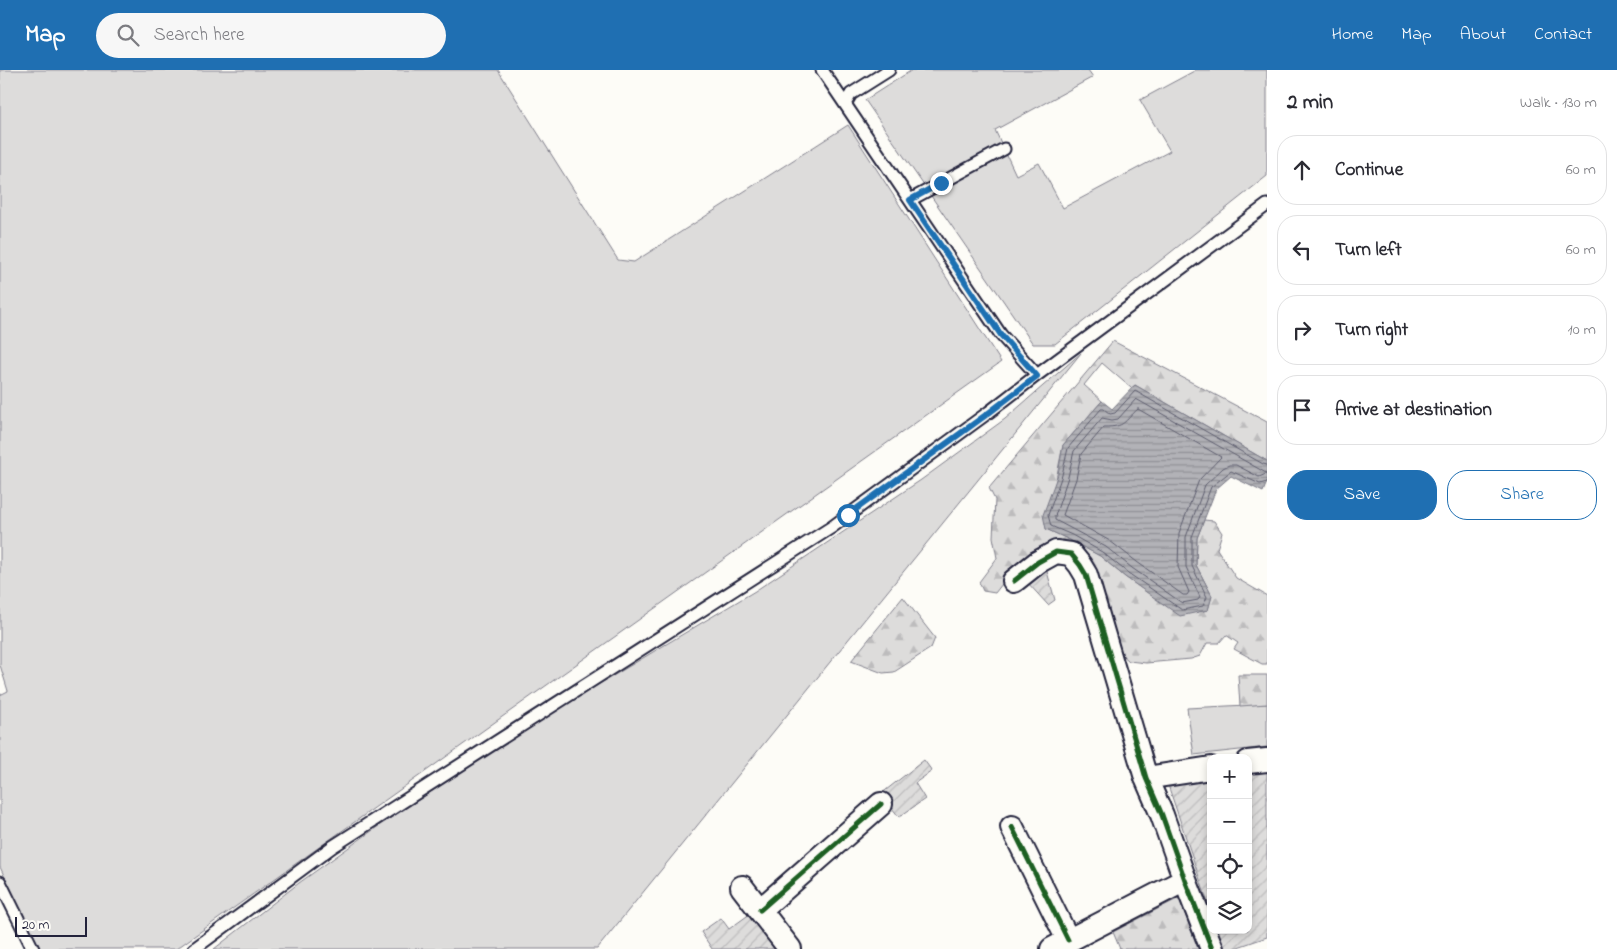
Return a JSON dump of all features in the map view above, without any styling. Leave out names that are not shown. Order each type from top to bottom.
[{"type":"street","points":[[1014,582],[1038,562],[1056,552],[1072,554],[1080,565],[1093,596],[1146,778],[1162,815],[1212,949]]},
{"type":"street","points":[[1252,762],[1267,760]]},
{"type":"street","points":[[1146,778],[1207,769]]},
{"type":"street","points":[[760,910],[881,804]]},
{"type":"street","points":[[1012,827],[1060,945],[1185,880]]},
{"type":"street","points":[[742,887],[790,949]]},
{"type":"lane","points":[[822,70],[1001,335],[1037,376]]},
{"type":"lane","points":[[845,104],[851,94],[889,70]]},
{"type":"lane","points":[[910,200],[1004,149]]},
{"type":"lane","points":[[194,949],[332,847],[832,527],[990,412],[1267,205]]},
{"type":"lane","points":[[0,882],[32,949]]},
{"type":"green space","points":[[0,70],[498,70],[618,260],[634,262],[848,125],[1001,362],[176,949],[39,949],[0,867],[0,695],[8,691],[0,665]]},
{"type":"green space","points":[[912,70],[1088,70],[1093,77],[995,130],[1016,175],[1039,163],[1063,208],[1170,151],[1140,100],[1196,70],[1267,70],[1267,176],[1055,344],[1033,344],[865,100]]},
{"type":"green space","points":[[1113,341],[1267,422],[1267,461],[1135,385],[1131,388],[1102,363],[1084,385],[1102,401],[1063,445],[1046,529],[1100,556],[1125,577],[1180,615],[1208,610],[1212,596],[1196,565],[1197,538],[1204,520],[1214,521],[1222,533],[1217,549],[1236,578],[1267,596],[1267,664],[1262,664],[1234,649],[1238,643],[1226,635],[1219,643],[1207,643],[1200,656],[1191,659],[1146,663],[1129,661],[1120,653],[1072,548],[1006,579],[995,593],[983,591],[979,582],[997,558],[993,537],[995,500],[989,488]]},
{"type":"green space","points":[[1081,353],[597,949],[214,949],[299,883],[380,825],[561,707],[755,591],[921,480],[1005,419]]},
{"type":"green space","points":[[1046,568],[1055,600],[1048,605],[1027,582]]},
{"type":"green space","points":[[903,597],[935,638],[931,648],[894,672],[883,673],[851,661]]},
{"type":"green space","points":[[1238,675],[1267,675],[1267,704],[1240,706]]},
{"type":"green space","points":[[1267,704],[1267,747],[1194,755],[1187,708]]},
{"type":"green space","points":[[924,760],[932,771],[915,783],[925,799],[899,817],[881,794]]},
{"type":"green space","points":[[1267,772],[1267,937],[1232,949],[1223,949],[1218,934],[1252,934],[1252,774]]},
{"type":"green space","points":[[1207,780],[1207,900],[1168,785]]},
{"type":"green space","points":[[1179,898],[1198,949],[1120,949],[1113,932]]},
{"type":"green space","points":[[754,911],[781,949],[712,949],[701,932],[721,918],[729,929]]},
{"type":"water","points":[[1135,385],[1267,461],[1267,482],[1263,492],[1231,476],[1216,489],[1197,538],[1196,565],[1212,596],[1208,610],[1180,616],[1125,577],[1100,556],[1046,529],[1043,515],[1058,474],[1063,445],[1102,401],[1112,409]]},
{"type":"cycle path","points":[[1014,581],[1038,562],[1056,552],[1071,554],[1086,575],[1146,778],[1162,815],[1212,949]]},
{"type":"cycle path","points":[[760,910],[881,804]]},
{"type":"cycle path","points":[[1012,827],[1068,940]]},
{"type":"route","points":[[848,515],[1037,376],[1001,335],[910,200],[941,183]]}]
